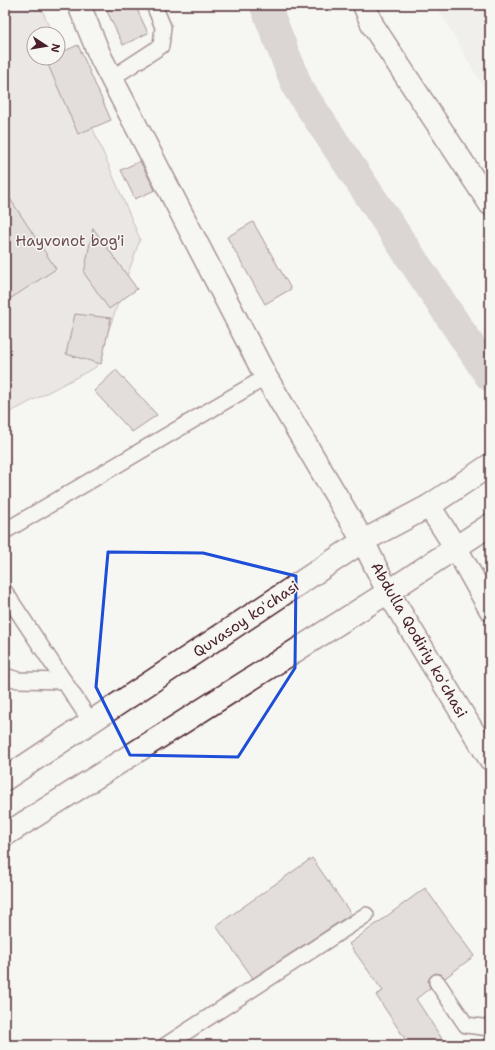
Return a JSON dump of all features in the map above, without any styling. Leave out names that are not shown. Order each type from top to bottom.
[{"type":"street","name":"Abdulla Qodiriy koʻchasi","points":[[79,5],[100,56],[266,377],[363,541],[388,592],[490,759]]},
{"type":"street","points":[[364,5],[374,26],[490,204]]},
{"type":"street","name":"Quvasoy koʻchasi","points":[[5,779],[363,541],[429,506],[482,470]]},
{"type":"street","points":[[429,506],[456,548],[490,609]]},
{"type":"street","points":[[5,834],[388,592],[490,525]]},
{"type":"lane","points":[[112,78],[161,46],[163,27],[154,5]]},
{"type":"lane","points":[[5,531],[266,377]]},
{"type":"lane","points":[[5,592],[91,722]]},
{"type":"lane","points":[[5,676],[18,680],[64,681]]},
{"type":"lane","points":[[166,1045],[366,915]]},
{"type":"lane","points":[[437,982],[466,1024],[490,1028]]},
{"type":"highlighted area","points":[[108,552],[203,553],[296,576],[295,668],[238,757],[130,755],[96,687]]},
{"type":"shaded area","points":[[436,5],[490,5],[490,99]]},
{"type":"green space","name":"Hayvonot bog'i","points":[[5,5],[40,5],[49,26],[26,26],[26,66],[66,66],[140,239],[96,367],[5,415]]},
{"type":"building","points":[[104,5],[135,5],[148,33],[123,45]]},
{"type":"building","points":[[78,45],[111,120],[78,134],[49,66],[66,66],[66,50]]},
{"type":"building","points":[[140,161],[155,190],[135,199],[121,170]]},
{"type":"building","points":[[5,191],[56,269],[5,302]]},
{"type":"building","points":[[253,222],[291,289],[265,304],[227,237]]},
{"type":"building","points":[[93,228],[137,289],[109,309],[84,273]]},
{"type":"building","points":[[75,314],[111,318],[101,364],[66,354]]},
{"type":"building","points":[[116,370],[157,415],[132,432],[94,391]]},
{"type":"building","points":[[312,858],[351,914],[253,978],[216,926]]},
{"type":"building","points":[[425,888],[474,956],[445,978],[441,974],[436,973],[432,975],[428,982],[430,988],[416,999],[446,1045],[409,1045],[376,995],[383,991],[349,944]]},
{"type":"waterway","points":[[265,5],[298,88],[490,376]]}]
